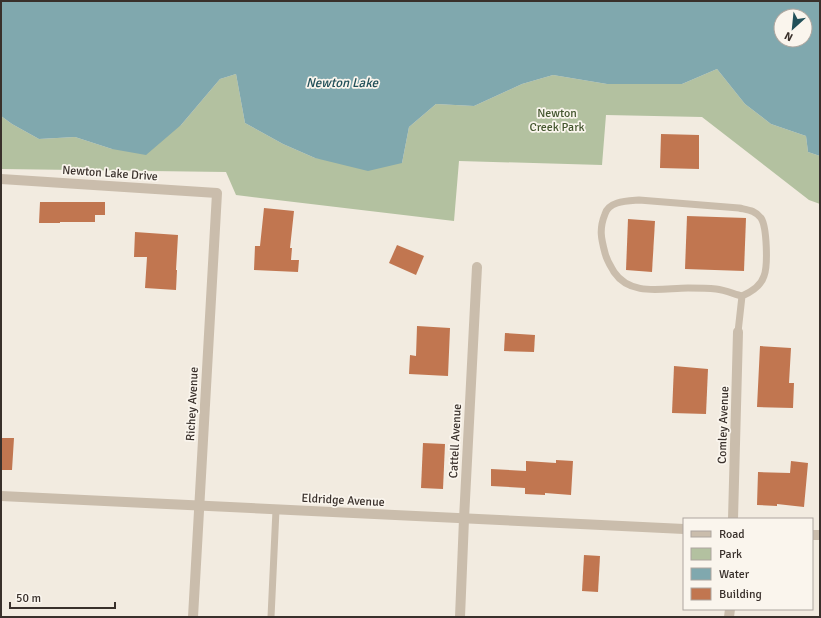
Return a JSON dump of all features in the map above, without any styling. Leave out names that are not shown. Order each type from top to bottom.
[{"type":"street","name":"Newton Lake Drive","points":[[1,179],[217,193]]},
{"type":"street","name":"Richey Avenue","points":[[193,617],[217,193]]},
{"type":"street","name":"Cattell Avenue","points":[[460,617],[477,267]]},
{"type":"street","name":"Comley Avenue","points":[[733,518],[738,332]]},
{"type":"street","name":"Eldridge Avenue","points":[[1,496],[683,529]]},
{"type":"lane","points":[[639,200],[722,206],[752,210],[761,218],[766,236],[765,276],[759,285],[750,293],[742,296],[716,289],[642,289],[631,286],[619,279],[607,262],[601,236],[602,221],[606,211],[612,205],[623,201],[639,200]]},
{"type":"lane","points":[[738,332],[742,296]]},
{"type":"lane","points":[[271,617],[276,510]]},
{"type":"green space","name":"Newton Creek Park","points":[[717,69],[745,104],[771,124],[806,136],[808,152],[820,156],[820,204],[809,200],[702,117],[606,115],[602,165],[459,161],[454,221],[236,195],[226,172],[1,169],[1,116],[39,139],[75,137],[112,149],[181,125],[220,79],[236,74],[245,123],[283,144],[315,158],[402,163],[409,127],[436,104],[474,106],[522,84],[553,75],[607,84],[682,84]]},
{"type":"water","name":"Newton Lake","points":[[1,1],[820,1],[820,156],[808,152],[806,136],[771,124],[745,104],[717,69],[682,84],[607,84],[553,75],[522,84],[474,106],[436,104],[409,127],[402,163],[368,171],[315,158],[283,144],[245,123],[236,74],[220,79],[181,125],[146,155],[112,149],[75,137],[39,139],[1,116]]},
{"type":"building","points":[[661,134],[699,135],[699,169],[660,168]]},
{"type":"building","points":[[40,202],[105,202],[105,215],[95,215],[95,222],[39,223]]},
{"type":"building","points":[[264,208],[294,211],[290,248],[292,248],[291,260],[299,260],[298,272],[254,270],[255,246],[260,246]]},
{"type":"building","points":[[687,216],[746,218],[744,271],[685,269]]},
{"type":"building","points":[[628,219],[655,221],[652,272],[626,270]]},
{"type":"building","points":[[135,232],[178,235],[176,290],[145,288],[147,257],[134,257]]},
{"type":"building","points":[[397,245],[424,256],[416,275],[389,263]]},
{"type":"building","points":[[417,326],[450,328],[448,376],[409,374],[410,355],[416,356]]},
{"type":"building","points":[[505,333],[535,335],[534,352],[504,351]]},
{"type":"building","points":[[760,346],[791,348],[789,383],[794,383],[793,408],[757,407]]},
{"type":"building","points":[[674,366],[708,369],[706,414],[672,413]]},
{"type":"building","points":[[1,438],[14,438],[12,470],[1,470]]},
{"type":"building","points":[[423,443],[445,444],[443,489],[421,488]]},
{"type":"building","points":[[556,460],[573,461],[571,495],[545,493],[545,495],[525,494],[525,488],[491,486],[491,469],[526,471],[526,461],[556,463]]},
{"type":"building","points":[[791,461],[808,463],[804,507],[777,504],[777,506],[757,505],[758,472],[790,473]]},
{"type":"building","points":[[584,555],[600,556],[598,592],[582,591]]}]
